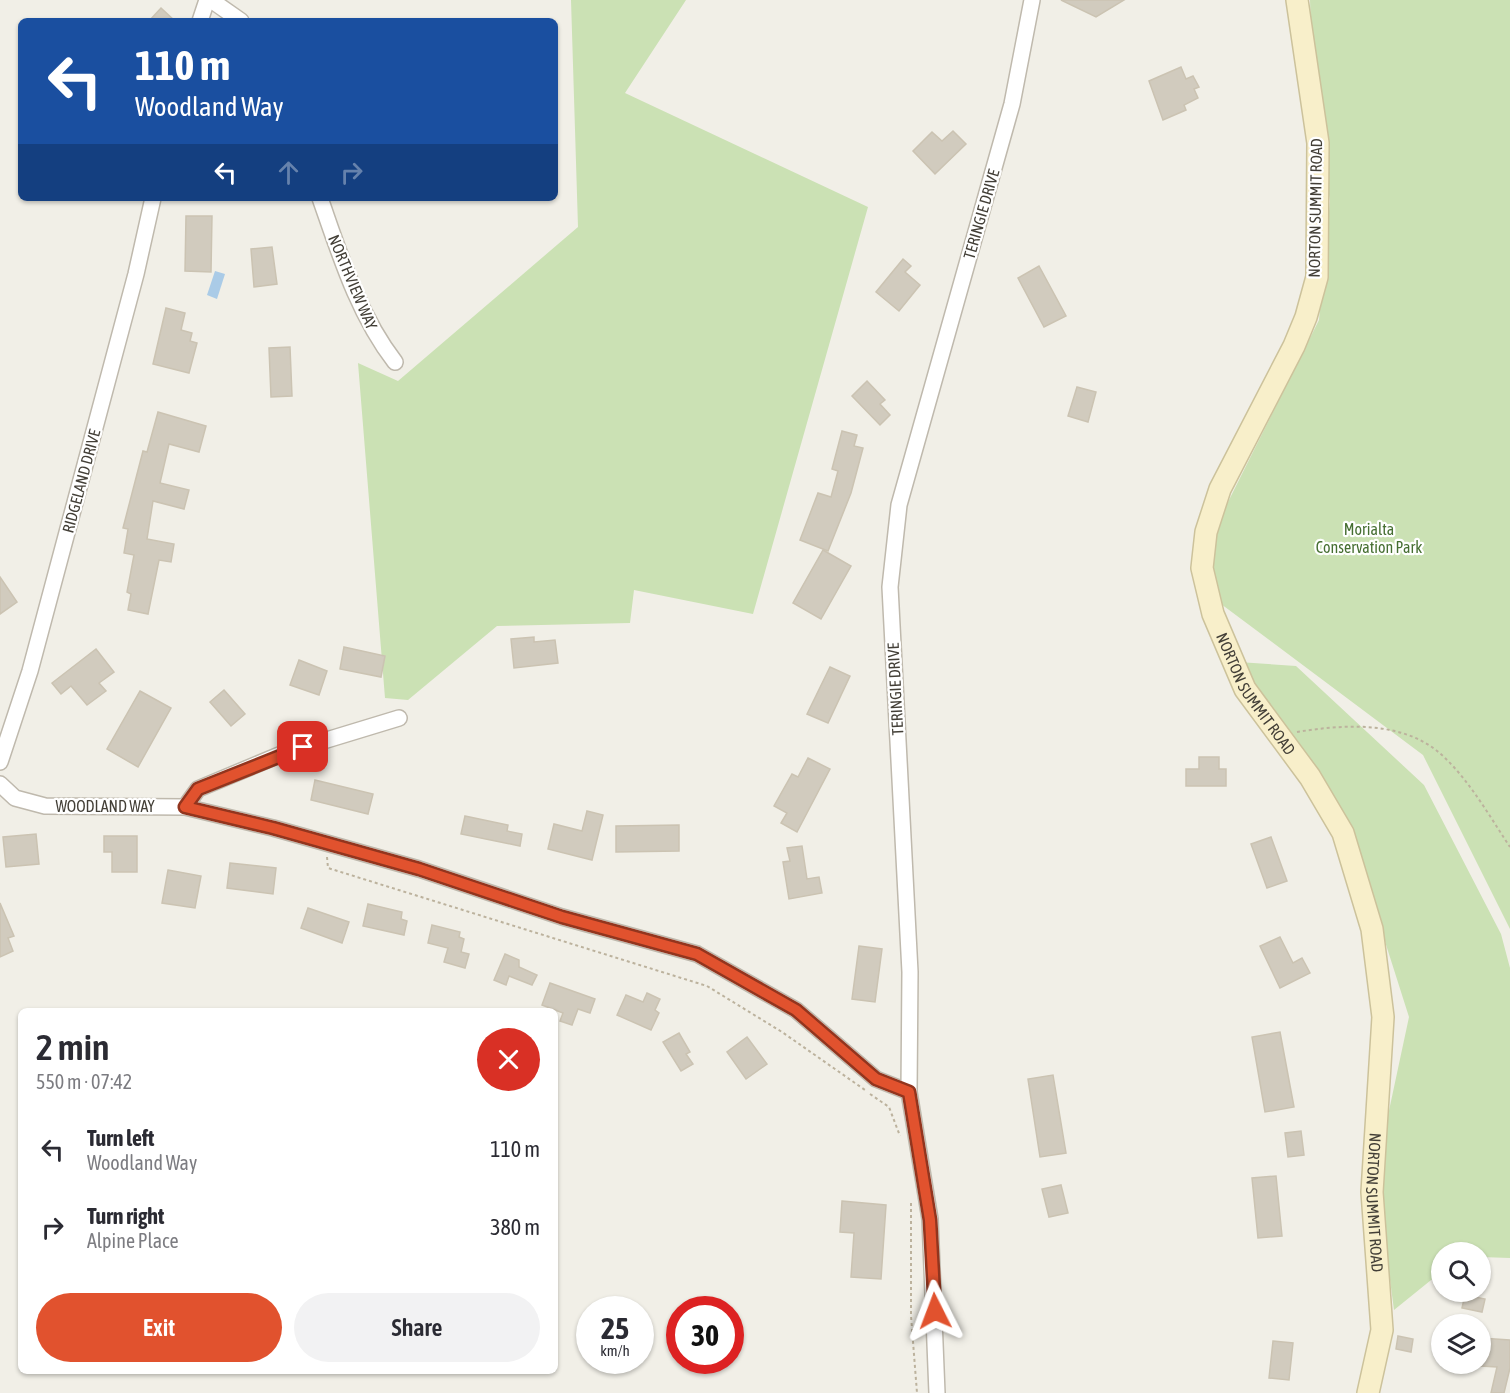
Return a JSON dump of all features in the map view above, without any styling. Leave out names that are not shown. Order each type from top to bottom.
[{"type":"main road","name":"NORTON SUMMIT ROAD","points":[[1297,0],[1318,143],[1317,277],[1302,327],[1220,489],[1209,522],[1202,568],[1213,614],[1245,690],[1310,777],[1343,833],[1373,940],[1383,1017],[1372,1192],[1382,1330],[1368,1393]]},
{"type":"street","points":[[201,18],[209,0],[236,18]]},
{"type":"street","name":"TERINGIE DRIVE","points":[[937,1393],[930,1220],[909,1092],[910,972],[890,587],[900,505],[1012,104],[1032,0]]},
{"type":"street","name":"RIDGELAND DRIVE","points":[[0,762],[33,660],[136,273],[152,201]]},
{"type":"street","name":"NORTHVIEW WAY","points":[[321,201],[345,270],[376,338],[395,362]]},
{"type":"street","points":[[185,807],[198,789],[284,753],[399,718]]},
{"type":"street","name":"WOODLAND WAY","points":[[0,782],[15,798],[45,806],[185,807],[419,869],[562,917],[697,954],[796,1010],[876,1079],[909,1092]]},
{"type":"path","points":[[1280,736],[1355,725],[1404,734],[1420,740],[1445,757],[1510,847]]},
{"type":"path","points":[[326,843],[328,868],[707,986],[782,1032],[890,1107],[904,1144]]},
{"type":"path","points":[[911,1195],[913,1227],[910,1317],[916,1393]]},
{"type":"green space","points":[[571,0],[686,0],[625,93],[868,207],[753,614],[634,590],[630,623],[497,626],[408,700],[385,698],[358,363],[398,381],[578,227]]},
{"type":"green space","name":"Morialta Conservation Park","points":[[1310,0],[1510,0],[1510,929],[1423,755],[1217,601],[1201,556],[1319,320],[1330,201],[1313,92]]},
{"type":"green space","points":[[1238,662],[1296,666],[1424,785],[1501,934],[1510,968],[1510,1258],[1491,1257],[1491,1242],[1431,1242],[1431,1280],[1394,1310],[1380,1205],[1384,1134],[1409,1017],[1347,822]]},
{"type":"water","points":[[215,271],[225,274],[217,299],[207,295]]},
{"type":"building","points":[[1061,0],[1124,0],[1096,17]]},
{"type":"building","points":[[161,8],[172,18],[152,18]]},
{"type":"building","points":[[1181,67],[1186,79],[1193,76],[1199,87],[1194,89],[1198,98],[1184,105],[1186,110],[1163,120],[1149,81]]},
{"type":"building","points":[[953,131],[966,144],[935,174],[913,151],[932,132],[942,141]]},
{"type":"building","points":[[186,216],[212,216],[211,272],[185,271]]},
{"type":"building","points":[[272,247],[277,284],[254,287],[251,249]]},
{"type":"building","points":[[903,259],[911,266],[905,272],[920,285],[899,311],[876,292]]},
{"type":"building","points":[[1039,266],[1066,316],[1044,327],[1018,278]]},
{"type":"building","points":[[166,308],[185,313],[181,330],[192,333],[190,341],[197,343],[189,373],[153,364]]},
{"type":"building","points":[[290,347],[292,396],[271,397],[269,348]]},
{"type":"building","points":[[867,381],[885,400],[880,404],[890,415],[880,425],[852,396]]},
{"type":"building","points":[[1077,387],[1096,392],[1088,422],[1068,416]]},
{"type":"building","points":[[158,412],[206,426],[199,452],[169,444],[160,483],[189,490],[184,509],[153,501],[147,539],[174,544],[171,562],[159,560],[148,614],[128,610],[131,594],[127,592],[134,555],[124,553],[128,529],[123,528],[143,451],[147,452]]},
{"type":"building","points":[[842,431],[857,435],[854,446],[863,448],[851,493],[828,551],[800,540],[818,493],[831,497],[838,471],[832,469]]},
{"type":"building","points":[[823,550],[851,566],[821,619],[793,603]]},
{"type":"building","points":[[0,577],[17,602],[0,614]]},
{"type":"building","points":[[534,637],[534,642],[555,640],[558,663],[514,668],[511,639]]},
{"type":"building","points":[[344,647],[385,656],[381,677],[340,669]]},
{"type":"building","points":[[96,649],[114,672],[99,683],[106,691],[87,705],[71,686],[61,694],[52,683]]},
{"type":"building","points":[[299,660],[327,671],[319,695],[290,685]]},
{"type":"building","points":[[830,667],[850,676],[828,723],[807,714]]},
{"type":"building","points":[[224,690],[245,714],[231,726],[210,702]]},
{"type":"building","points":[[140,691],[171,708],[138,767],[107,749]]},
{"type":"building","points":[[1199,757],[1219,757],[1219,769],[1226,769],[1226,786],[1186,786],[1186,769],[1199,769]]},
{"type":"building","points":[[808,758],[830,769],[797,832],[781,823],[787,813],[774,806],[792,774],[798,777]]},
{"type":"building","points":[[315,780],[373,794],[368,814],[311,800]]},
{"type":"building","points":[[587,811],[603,815],[592,860],[548,849],[554,824],[582,831]]},
{"type":"building","points":[[465,816],[508,825],[507,831],[522,834],[520,846],[461,834]]},
{"type":"building","points":[[679,825],[679,851],[616,852],[616,826]]},
{"type":"building","points":[[36,834],[39,864],[6,867],[3,837]]},
{"type":"building","points":[[104,836],[137,836],[137,872],[112,872],[112,852],[104,852]]},
{"type":"building","points":[[1271,837],[1287,881],[1267,888],[1251,844]]},
{"type":"building","points":[[802,846],[807,879],[819,877],[822,893],[789,899],[783,862],[790,861],[787,848]]},
{"type":"building","points":[[230,863],[276,868],[273,894],[227,888]]},
{"type":"building","points":[[168,870],[201,876],[195,908],[162,903]]},
{"type":"building","points":[[0,903],[14,936],[8,938],[13,951],[0,957]]},
{"type":"building","points":[[368,904],[402,912],[401,919],[407,921],[404,935],[363,926]]},
{"type":"building","points":[[308,908],[349,922],[342,943],[301,928]]},
{"type":"building","points":[[432,925],[460,932],[459,937],[464,939],[461,952],[469,954],[465,968],[444,962],[448,948],[428,943]]},
{"type":"building","points":[[1280,937],[1293,963],[1302,958],[1310,973],[1280,988],[1260,946]]},
{"type":"building","points":[[859,946],[882,949],[875,1002],[852,999]]},
{"type":"building","points":[[505,954],[519,960],[519,967],[537,975],[532,985],[509,976],[506,985],[494,980]]},
{"type":"building","points":[[550,983],[595,999],[590,1013],[578,1009],[572,1025],[560,1021],[563,1013],[558,1011],[558,1008],[542,1005]]},
{"type":"building","points":[[647,993],[660,999],[655,1010],[659,1013],[651,1030],[617,1015],[626,995],[643,1002]]},
{"type":"building","points":[[1280,1032],[1294,1107],[1265,1112],[1252,1037]]},
{"type":"building","points":[[679,1033],[690,1052],[686,1054],[693,1064],[681,1071],[663,1042]]},
{"type":"building","points":[[747,1037],[767,1064],[746,1079],[727,1052]]},
{"type":"building","points":[[1053,1075],[1066,1153],[1040,1157],[1028,1079]]},
{"type":"building","points":[[1301,1131],[1304,1155],[1288,1157],[1285,1133]]},
{"type":"building","points":[[1276,1176],[1282,1236],[1258,1238],[1252,1178]]},
{"type":"building","points":[[1061,1185],[1068,1213],[1049,1217],[1042,1189]]},
{"type":"building","points":[[842,1201],[886,1205],[881,1279],[851,1277],[854,1233],[840,1232]]},
{"type":"building","points":[[1463,1302],[1484,1302],[1482,1312],[1462,1308]]},
{"type":"building","points":[[1398,1336],[1413,1339],[1411,1352],[1396,1349]]},
{"type":"building","points":[[1491,1339],[1510,1340],[1510,1368],[1504,1393],[1491,1393],[1497,1367],[1491,1367]]},
{"type":"building","points":[[1273,1341],[1293,1343],[1289,1380],[1269,1378]]},
{"type":"route","points":[[303,747],[198,789],[185,807],[273,828],[419,869],[562,917],[697,954],[796,1010],[876,1079],[909,1092],[930,1220],[935,1311]]}]
